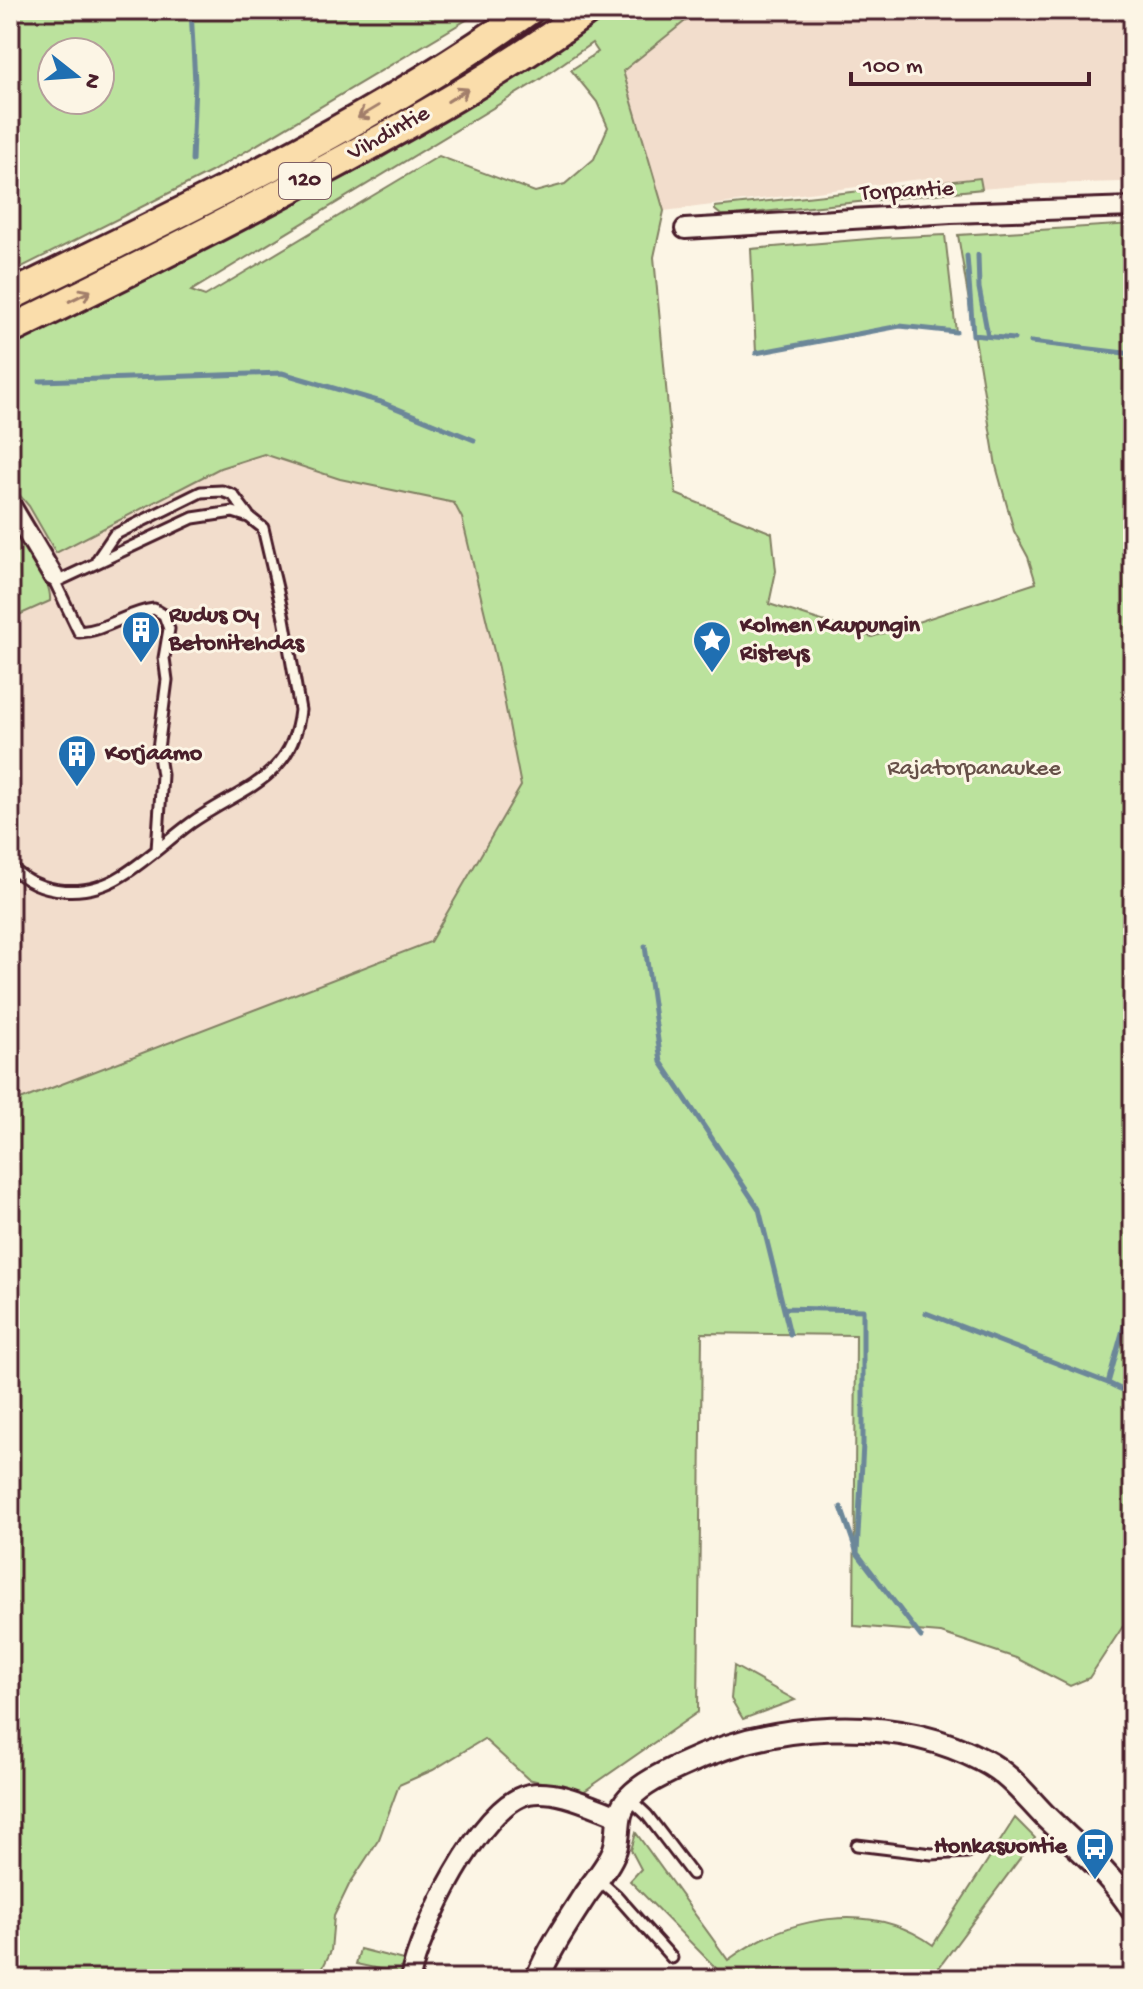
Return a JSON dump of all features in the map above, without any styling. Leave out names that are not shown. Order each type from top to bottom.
[{"type":"main road","name":"Vihdintie","points":[[10,296],[352,121],[430,75],[529,10]]},
{"type":"main road","name":"Vihdintie","points":[[10,330],[276,197],[373,144],[453,98],[588,10]]},
{"type":"street","name":"Torpantie","points":[[685,229],[951,213],[1133,207]]},
{"type":"street","points":[[10,504],[54,579]]},
{"type":"street","points":[[537,1979],[551,1946],[615,1850],[623,1807],[668,1772],[703,1755],[764,1737],[824,1729],[863,1730],[936,1742],[981,1759],[1010,1779],[1099,1865],[1133,1910]]},
{"type":"street","points":[[410,1979],[435,1906],[486,1826],[507,1804],[524,1796],[546,1793],[623,1807]]},
{"type":"lane","points":[[10,866],[20,876],[37,885],[60,891],[72,891],[121,877],[194,821],[261,782],[288,753],[298,725],[300,710],[284,618],[263,528],[249,517],[233,495],[222,491],[201,492],[114,535],[95,563]]},
{"type":"lane","points":[[157,850],[162,775],[158,749],[167,680],[164,658],[169,629],[164,615],[154,609],[137,611],[91,632],[79,632],[54,579],[193,518],[233,512],[249,517]]},
{"type":"lane","points":[[623,1807],[647,1815],[692,1874]]},
{"type":"lane","points":[[857,1845],[932,1854],[968,1852]]},
{"type":"lane","points":[[597,1878],[672,1958]]},
{"type":"shaded area","points":[[699,10],[1021,10],[1023,19],[1126,10],[1133,16],[1133,173],[1122,182],[1042,184],[931,193],[929,178],[664,211],[623,70]]},
{"type":"shaded area","points":[[264,454],[340,479],[454,503],[462,518],[498,668],[521,786],[430,942],[10,1104],[10,484],[29,506],[57,553],[220,468]]},
{"type":"green space","points":[[10,10],[483,10],[211,172],[10,273]]},
{"type":"green space","points":[[552,10],[563,10],[441,89],[326,156],[204,220],[39,300],[37,296],[361,133],[436,88]]},
{"type":"green space","name":"Rajatorpanaukee","points":[[605,10],[699,10],[623,71],[664,211],[654,257],[676,494],[772,533],[776,571],[769,604],[872,637],[1036,583],[1028,557],[1014,531],[996,466],[958,235],[1133,224],[1133,1611],[1089,1678],[1070,1686],[1016,1658],[941,1633],[854,1626],[856,1335],[702,1333],[698,1712],[583,1792],[528,1779],[484,1739],[433,1770],[399,1785],[379,1839],[349,1885],[334,1916],[331,1951],[323,1967],[322,1979],[10,1979],[10,1104],[430,942],[521,786],[498,668],[462,518],[454,503],[340,479],[264,454],[220,468],[56,553],[29,506],[10,484],[10,346],[155,276],[380,159],[531,66]],"holes":[[[592,43],[598,52],[571,70],[597,102],[608,127],[594,159],[565,184],[535,192],[439,156],[205,296],[191,291],[539,80]]]},
{"type":"green space","points":[[980,178],[982,189],[733,215],[721,215],[715,210],[715,207]]},
{"type":"green space","points":[[945,235],[956,332],[900,326],[756,353],[751,249]]},
{"type":"green space","points":[[10,527],[36,562],[47,583],[50,601],[10,619]]},
{"type":"green space","points":[[734,1666],[795,1700],[743,1719],[731,1699]]},
{"type":"green space","points":[[1015,1818],[1035,1838],[935,1973],[941,1979],[707,1979],[716,1968],[630,1881],[641,1869],[631,1850],[636,1833],[728,1960],[776,1933],[829,1919],[856,1918],[883,1922],[933,1945]]},
{"type":"green space","points":[[360,1949],[411,1962],[407,1975],[356,1964]]},
{"type":"waterway","points":[[191,10],[195,82],[192,161]]},
{"type":"waterway","points":[[978,255],[979,288],[988,336]]},
{"type":"waterway","points":[[967,256],[973,335]]},
{"type":"waterway","points":[[756,353],[900,326],[956,332]]},
{"type":"waterway","points":[[973,335],[1014,339]]},
{"type":"waterway","points":[[1031,342],[1133,354]]},
{"type":"waterway","points":[[40,381],[282,373],[381,402],[474,440]]},
{"type":"waterway","points":[[645,946],[661,1062],[759,1209],[790,1334]]},
{"type":"waterway","points":[[1133,1294],[1108,1383],[1133,1395]]},
{"type":"waterway","points":[[784,1308],[863,1310],[863,1444],[857,1553]]},
{"type":"waterway","points":[[926,1313],[1108,1383]]},
{"type":"waterway","points":[[841,1507],[857,1553],[921,1637]]},
{"type":"place","name":"Rudus Oy Betonitehdas","points":[[141,664]]},
{"type":"place","name":"Kolmen Kaupungin Risteys","points":[[712,674]]},
{"type":"place","name":"Korjaamo","points":[[77,788]]},
{"type":"place","name":"Honkasuontie","points":[[1095,1881]]}]
